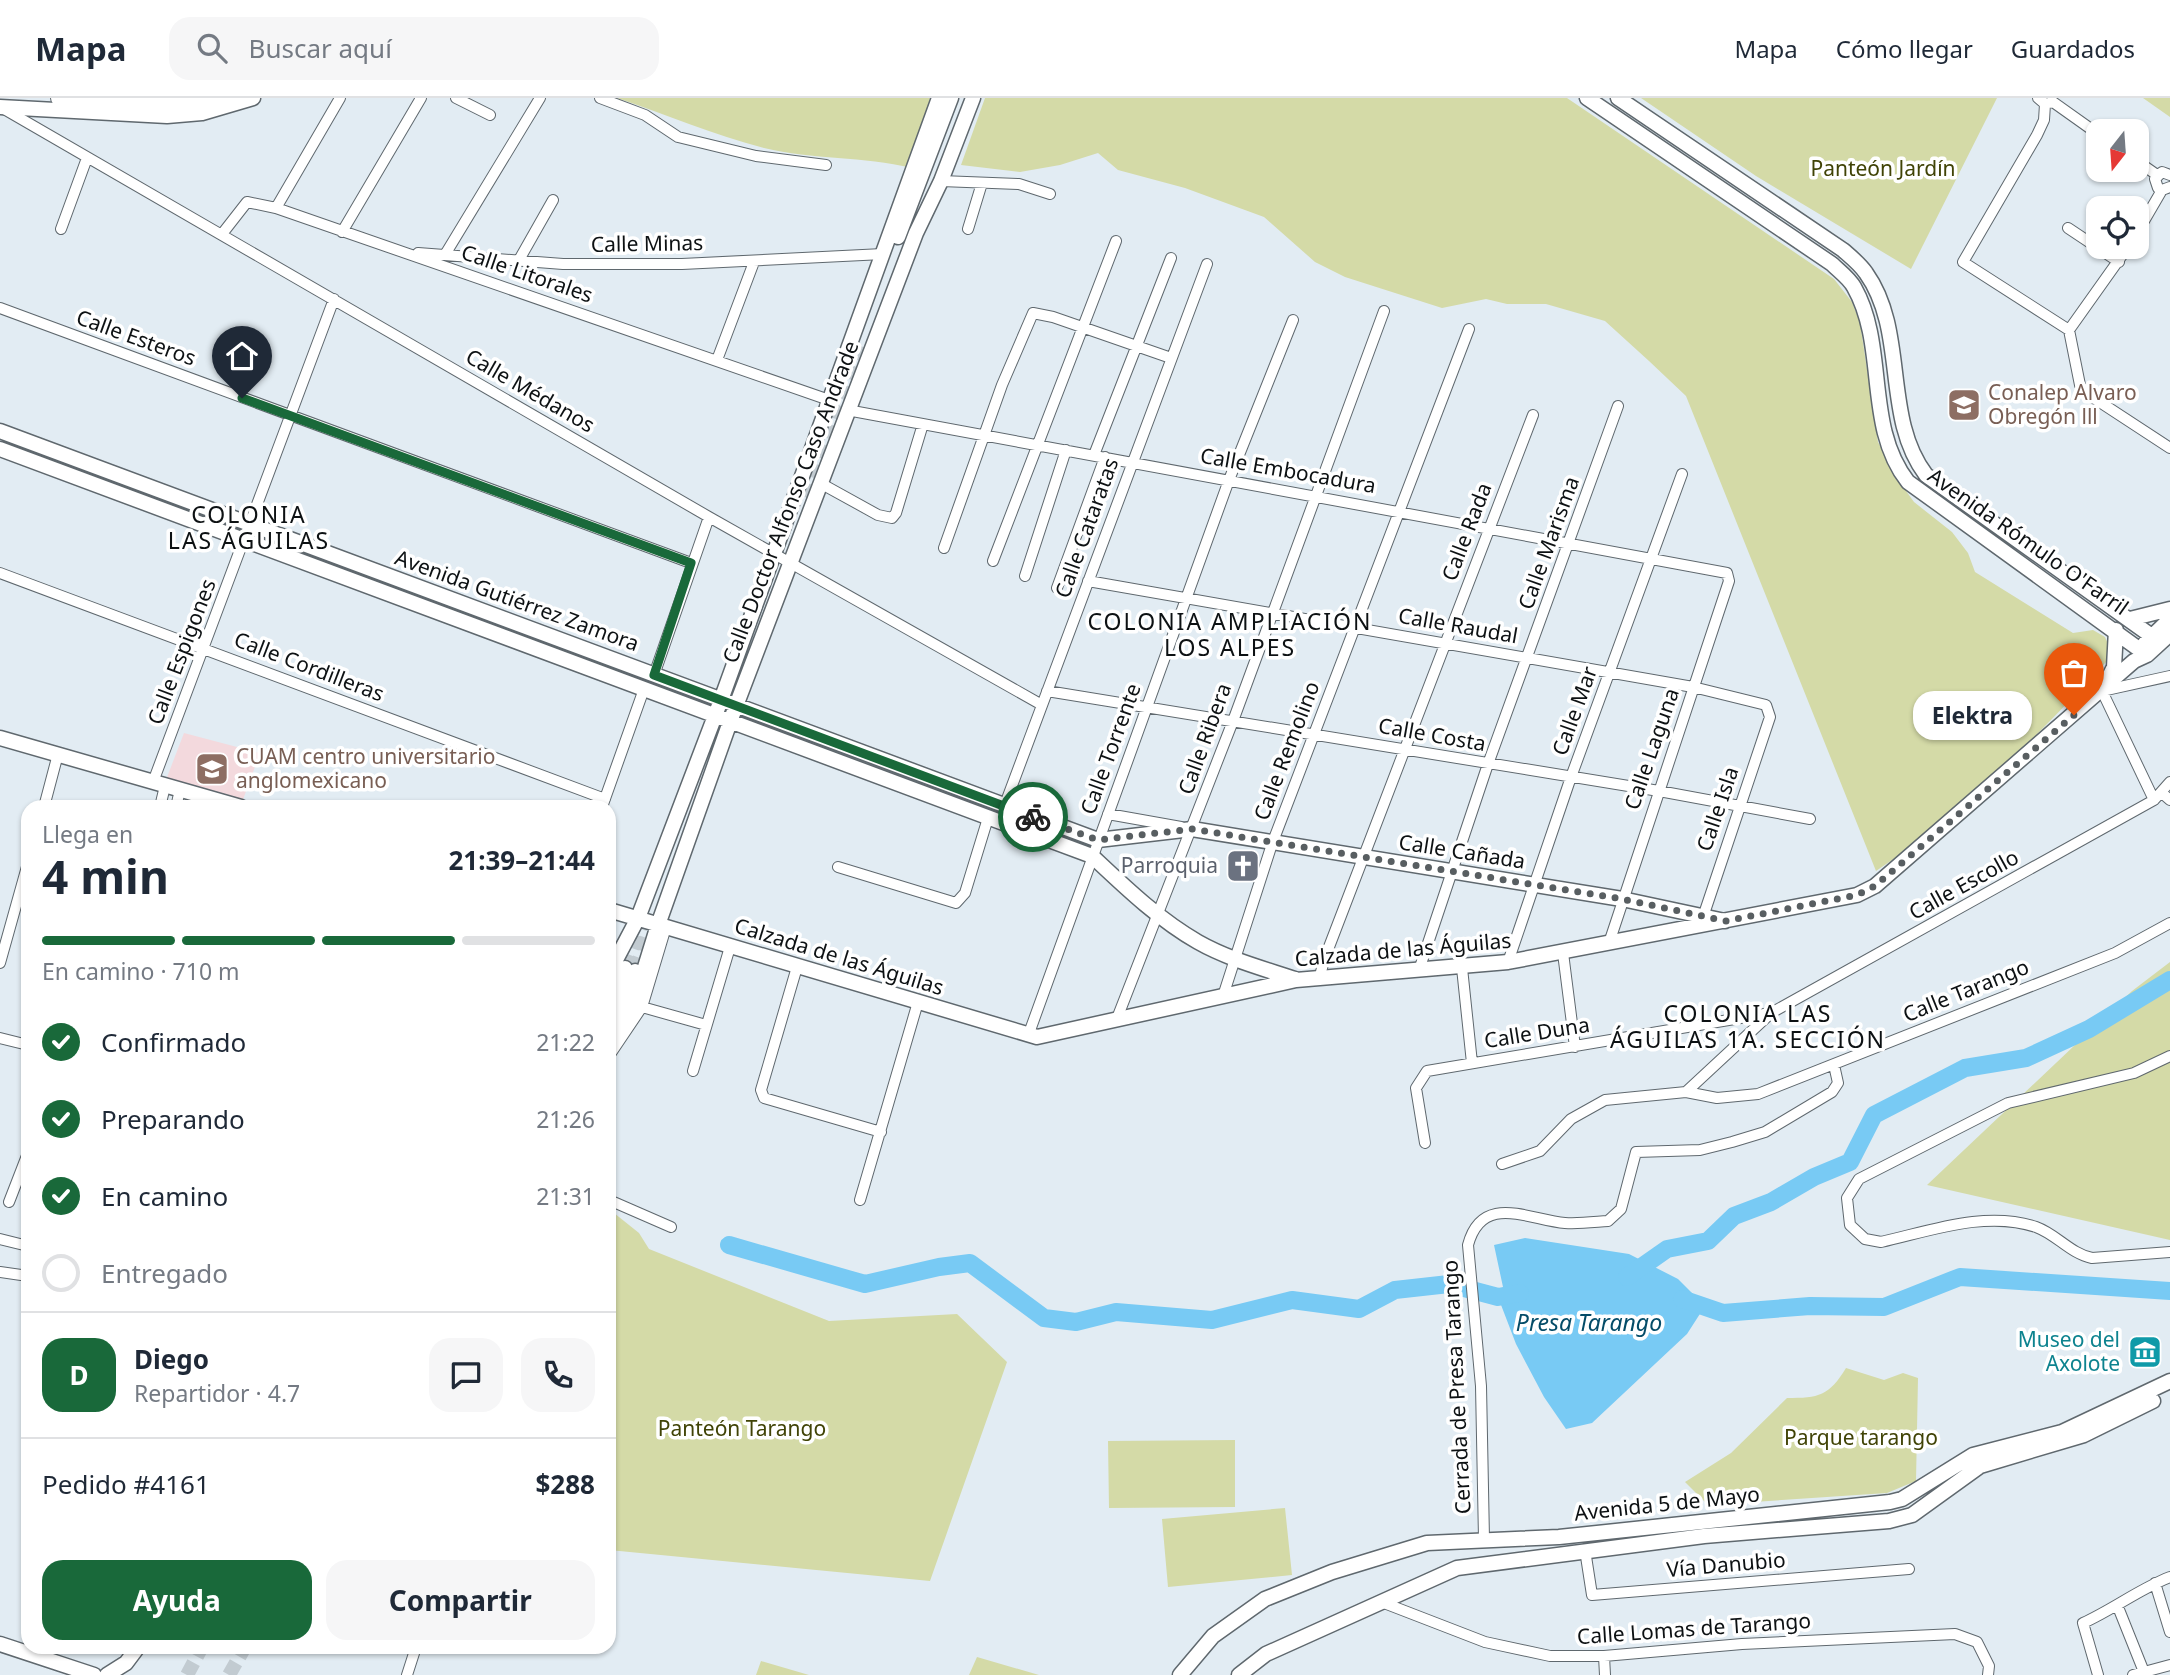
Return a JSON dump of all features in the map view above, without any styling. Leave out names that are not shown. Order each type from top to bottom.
[{"type":"highway","points":[[60,98],[171,105],[226,98]]},
{"type":"main road","points":[[0,107],[167,116],[202,113],[253,98]]},
{"type":"main road","name":"Calle Doctor Alfonso Caso Andrade","points":[[616,960],[638,918],[775,555],[939,98]]},
{"type":"main road","points":[[951,98],[862,344],[963,98]]},
{"type":"main road","name":"Calle Doctor Alfonso Caso Andrade","points":[[616,1033],[632,1009],[734,713],[790,563],[916,233],[941,181],[973,98]]},
{"type":"main road","name":"Avenida Rómulo O'Farril","points":[[1587,98],[1832,264],[1853,284],[1862,304],[1869,336],[1883,429],[1901,473],[1921,494],[2102,620],[2140,655]]},
{"type":"main road","name":"Avenida Rómulo O'Farril","points":[[1618,98],[1843,250],[1866,273],[1880,300],[1889,333],[1903,427],[1916,462],[1945,491],[2112,607],[2161,637]]},
{"type":"main road","name":"Avenida Gutiérrez Zamora","points":[[0,431],[654,675],[734,713],[956,788],[1098,840]]},
{"type":"main road","name":"Avenida Gutiérrez Zamora","points":[[0,449],[644,689],[718,707]]},
{"type":"main road","points":[[2102,620],[2112,607]]},
{"type":"main road","points":[[2130,619],[2170,609]]},
{"type":"main road","name":"Calzada de las Águilas","points":[[616,912],[1028,1036],[1054,1035],[1224,993],[1321,976],[1462,968],[1563,953],[1857,895],[1875,886],[2102,691],[2161,637],[2170,619]]},
{"type":"main road","points":[[2102,691],[2114,667],[2116,631]]},
{"type":"main road","name":"Avenida Gutiérrez Zamora","points":[[734,713],[950,803],[1092,856]]},
{"type":"main road","points":[[0,738],[216,800]]},
{"type":"main road","points":[[950,803],[956,788]]},
{"type":"main road","name":"Calle Cañada","points":[[1098,840],[1192,829],[1622,899],[1704,914],[1726,921]]},
{"type":"main road","points":[[1092,856],[1156,915],[1198,943],[1234,960],[1296,980]]},
{"type":"main road","points":[[616,993],[630,970],[616,1007]]},
{"type":"main road","name":"Avenida 5 de Mayo","points":[[2154,1395],[2170,1381]]},
{"type":"main road","name":"Avenida 5 de Mayo","points":[[1239,1675],[1266,1654],[1457,1568],[1704,1536],[1889,1521],[1912,1515],[1980,1466],[2063,1437],[2154,1395],[2170,1392]]},
{"type":"main road","name":"Avenida 5 de Mayo","points":[[1180,1675],[1213,1636],[1265,1598],[1402,1549],[1427,1543],[1559,1536],[1890,1502],[1902,1499],[1973,1455],[2063,1437]]},
{"type":"main road","points":[[0,1644],[21,1651]]},
{"type":"main road","points":[[28,1654],[85,1674]]},
{"type":"main road","points":[[107,1675],[126,1663],[133,1654]]},
{"type":"street","points":[[276,208],[340,98]]},
{"type":"street","points":[[342,232],[421,98]]},
{"type":"street","points":[[456,98],[491,115]]},
{"type":"street","points":[[446,253],[540,98]]},
{"type":"street","points":[[600,98],[645,115],[678,137],[756,156],[826,164]]},
{"type":"street","points":[[2086,126],[2048,101],[2037,135],[1963,262],[2069,330],[2080,385],[2087,393],[2170,448]]},
{"type":"street","name":"Calle Médanos","points":[[0,107],[775,555],[1042,705]]},
{"type":"street","points":[[61,229],[87,158]]},
{"type":"street","points":[[2149,169],[2157,175]]},
{"type":"street","points":[[2149,215],[2166,189],[2155,184],[2157,175],[2162,172],[2170,176]]},
{"type":"street","points":[[941,181],[1019,184],[1050,194]]},
{"type":"street","points":[[968,229],[982,183]]},
{"type":"street","points":[[519,260],[553,200]]},
{"type":"street","name":"Calle Litorales","points":[[222,234],[247,202],[276,208],[832,401]]},
{"type":"street","points":[[2068,228],[2119,261],[2069,330]]},
{"type":"street","points":[[993,561],[1116,242]]},
{"type":"street","name":"Calle Minas","points":[[411,253],[446,253],[563,264],[754,262],[883,254]]},
{"type":"street","points":[[1057,588],[1099,456],[1171,258]]},
{"type":"street","points":[[717,360],[754,262]]},
{"type":"street","name":"Calle Cataratas","points":[[1004,807],[1207,264]]},
{"type":"street","name":"Calle Espigones","points":[[160,800],[159,784],[204,648],[334,299]]},
{"type":"street","name":"Calle Esteros","points":[[0,308],[691,563]]},
{"type":"street","name":"Calle Ribera","points":[[1116,1021],[1233,721],[1271,611],[1384,311]]},
{"type":"street","points":[[944,548],[1030,316],[1037,313],[1171,358]]},
{"type":"street","name":"Calle Torrente","points":[[1028,1036],[1186,596],[1293,320]]},
{"type":"street","name":"Calle Remolino","points":[[1224,993],[1272,844],[1469,329]]},
{"type":"street","name":"Calle Marisma","points":[[1419,970],[1488,764],[1571,544],[1618,406]]},
{"type":"street","name":"Calle Embocadura","points":[[847,411],[1721,571]]},
{"type":"street","name":"Calle Rada","points":[[1321,976],[1324,960],[1533,415]]},
{"type":"street","points":[[820,484],[878,515],[892,517],[896,513],[923,424]]},
{"type":"street","points":[[1025,576],[1066,450]]},
{"type":"street","name":"Calle Mar","points":[[1508,962],[1571,777],[1682,474]]},
{"type":"street","points":[[654,675],[709,517]]},
{"type":"street","name":"Calle Laguna","points":[[1609,943],[1730,581],[1727,573],[1721,571]]},
{"type":"street","name":"Calle Cordilleras","points":[[0,573],[204,648],[595,800]]},
{"type":"street","name":"Calle Raudal","points":[[1088,581],[1186,596],[1693,687],[1759,702],[1766,705],[1770,717]]},
{"type":"street","points":[[2162,798],[2102,691],[2170,676]]},
{"type":"street","points":[[604,800],[644,689]]},
{"type":"street","name":"Calle Costa","points":[[1047,691],[1659,791],[1810,820]]},
{"type":"street","name":"Calle Isla","points":[[1704,914],[1770,717]]},
{"type":"street","points":[[46,800],[58,754]]},
{"type":"street","name":"Calle Escollo","points":[[1770,1013],[2162,798],[2170,782]]},
{"type":"street","points":[[178,800],[180,790]]},
{"type":"street","name":"Calle Cañada","points":[[1108,814],[1192,829]]},
{"type":"street","points":[[838,867],[956,902],[965,893],[988,818]]},
{"type":"street","points":[[0,963],[21,888]]},
{"type":"street","name":"Calle Tarango","points":[[1502,1164],[1540,1151],[1571,1119],[1605,1100],[1686,1092],[1717,1098],[1758,1094],[2115,953],[2170,923]]},
{"type":"street","points":[[616,1046],[642,1007],[662,926]]},
{"type":"street","points":[[693,1071],[730,947]]},
{"type":"street","points":[[1563,953],[1575,1047]]},
{"type":"street","points":[[797,967],[761,1090],[764,1098],[881,1132]]},
{"type":"street","points":[[1462,968],[1472,1063]]},
{"type":"street","points":[[860,1200],[918,1002]]},
{"type":"street","points":[[642,1007],[706,1025]]},
{"type":"street","points":[[1686,1092],[1770,1013]]},
{"type":"street","name":"Calle Duna","points":[[1425,1143],[1416,1096],[1418,1081],[1427,1071],[1770,1013]]},
{"type":"street","points":[[0,1040],[21,1044]]},
{"type":"street","points":[[2170,1056],[2134,1073],[2008,1103],[1859,1178],[1847,1198],[1850,1225],[1865,1239],[1881,1242],[1974,1221],[1987,1221],[2032,1225],[2051,1232],[2081,1255],[2092,1258],[2170,1252]]},
{"type":"street","name":"Cerrada de Presa Tarango","points":[[1484,1539],[1481,1386],[1469,1256],[1471,1234],[1477,1225],[1503,1212],[1513,1211],[1566,1223],[1608,1221],[1621,1209],[1636,1152],[1700,1150],[1765,1132],[1832,1092],[1838,1083],[1834,1065]]},
{"type":"street","points":[[9,1202],[21,1171]]},
{"type":"street","points":[[616,1203],[671,1227]]},
{"type":"street","points":[[0,1239],[21,1244]]},
{"type":"street","points":[[0,1272],[21,1274]]},
{"type":"street","name":"Vía Danubio","points":[[1586,1550],[1592,1595],[1909,1569]]},
{"type":"street","points":[[2098,1675],[2083,1623],[2118,1607],[2155,1583],[2170,1577]]},
{"type":"street","points":[[2155,1583],[2170,1632]]},
{"type":"street","name":"Calle Lomas de Tarango","points":[[1384,1603],[1485,1642],[1524,1653],[1604,1656],[1929,1633],[1955,1634],[1977,1642],[1989,1666],[1988,1675]]},
{"type":"street","points":[[2118,1607],[2138,1674],[2170,1665]]},
{"type":"street","points":[[407,1675],[414,1654]]},
{"type":"street","points":[[1604,1656],[1605,1675]]},
{"type":"shaded area","name":"CUAM centro universitario anglomexicano","points":[[184,733],[260,753],[243,800],[222,800],[164,785]]},
{"type":"green space","points":[[617,98],[930,98],[912,168],[764,148]]},
{"type":"green space","points":[[985,98],[1567,98],[1834,279],[1852,302],[1860,323],[1878,442],[1901,484],[1914,502],[1952,532],[1968,553],[1975,572],[2073,633],[2093,630],[2105,637],[2110,648],[2107,661],[1998,773],[1939,825],[1876,871],[1686,396],[1605,321],[1546,304],[1507,304],[1486,299],[1442,308],[1345,277],[1315,262],[1264,217],[1185,188],[1118,170],[1098,153],[1060,165],[1020,172],[961,165]]},
{"type":"green space","name":"Panteón Jardín","points":[[1641,98],[1997,98],[1911,269],[1756,176]]},
{"type":"green space","points":[[2143,98],[2170,98],[2170,117]]},
{"type":"green space","points":[[2170,962],[2170,1240],[1927,1185],[2132,991]]},
{"type":"green space","name":"Panteón Tarango","points":[[616,1215],[639,1233],[649,1249],[829,1321],[957,1314],[1007,1362],[930,1581],[616,1551]]},
{"type":"green space","name":"Parque tarango","points":[[1846,1368],[1884,1380],[1903,1373],[1918,1378],[1916,1481],[1887,1493],[1708,1505],[1685,1482],[1731,1453],[1787,1398],[1822,1394]]},
{"type":"green space","points":[[1235,1440],[1235,1507],[1109,1508],[1108,1441]]},
{"type":"green space","points":[[1285,1508],[1292,1575],[1168,1587],[1162,1519]]},
{"type":"green space","points":[[977,1657],[1039,1675],[969,1675]]},
{"type":"green space","points":[[761,1661],[809,1675],[756,1675]]},
{"type":"water","name":"Presa Tarango","points":[[1525,1238],[1629,1254],[1678,1279],[1705,1306],[1687,1334],[1592,1423],[1566,1429],[1544,1397],[1516,1344],[1498,1297],[1503,1287],[1494,1245]]},
{"type":"waterway","points":[[1627,1277],[1667,1249],[1708,1241],[1734,1216],[1771,1202],[1814,1177],[1850,1162],[1874,1115],[1965,1068],[2026,1058],[2089,1029],[2170,980]]},
{"type":"waterway","points":[[729,1245],[865,1284],[939,1267],[970,1263],[1044,1318],[1076,1322],[1116,1312],[1212,1320],[1292,1300],[1359,1309],[1395,1290],[1449,1284],[1498,1297],[1520,1293]]},
{"type":"waterway","points":[[1682,1299],[1723,1313],[1810,1306],[1884,1307],[1960,1277],[2170,1291]]},
{"type":"tunnel","points":[[802,496],[859,344]]},
{"type":"tunnel","points":[[625,968],[643,918]]},
{"type":"tunnel","points":[[635,971],[652,923]]},
{"type":"tunnel","points":[[187,1675],[198,1654]]},
{"type":"tunnel","points":[[229,1675],[241,1654]]},
{"type":"way so far","points":[[1033,817],[1098,840],[1192,829],[1622,899],[1704,914],[1726,921],[1857,895],[1875,886],[2074,715]]},
{"type":"place","name":"Conalep Alvaro Obregón lll","points":[[1964,405]]},
{"type":"place","name":"Elektra","points":[[2074,715]]},
{"type":"place","name":"CUAM centro universitario anglomexicano","points":[[212,769]]},
{"type":"place","name":"Parroquia","points":[[1243,866]]},
{"type":"place","name":"Museo del Axolote","points":[[2145,1352]]},
{"type":"district","name":"COLONIA LAS ÁGUILAS","points":[[249,528]]},
{"type":"district","name":"COLONIA AMPLIACIÓN LOS ALPES","points":[[1230,635]]},
{"type":"district","name":"COLONIA LAS ÁGUILAS 1A. SECCIÓN","points":[[1748,1027]]},
{"type":"route","points":[[242,398],[691,563],[654,675],[1033,817]]}]
